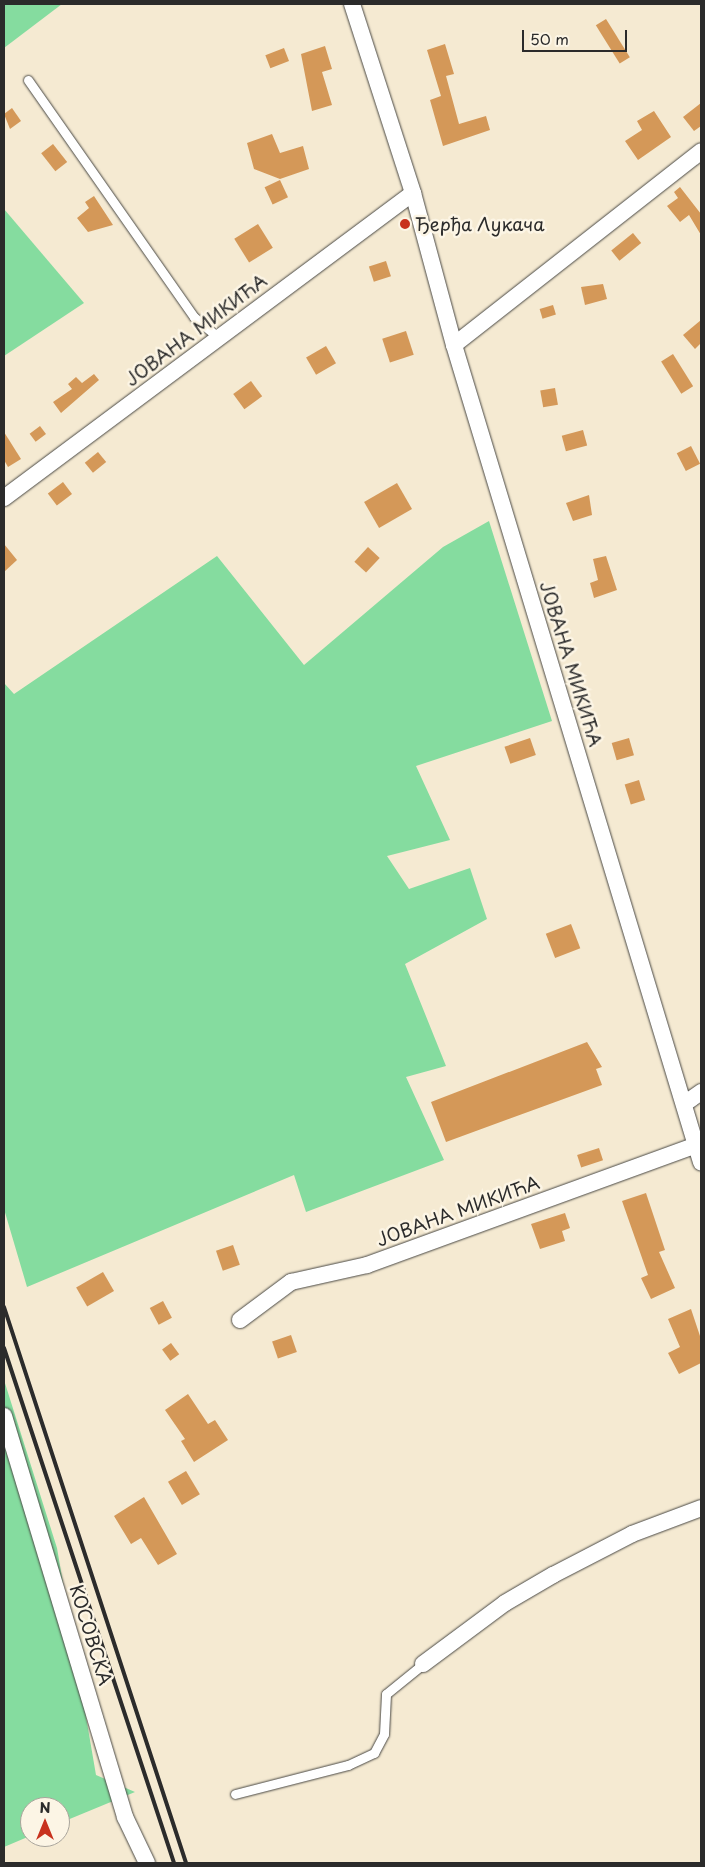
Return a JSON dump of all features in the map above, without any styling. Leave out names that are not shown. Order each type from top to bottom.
[{"type":"street","name":"ЈОВАНА МИКИЋА","points":[[352,4],[413,193],[454,346],[701,1162]]},
{"type":"street","points":[[454,346],[701,151]]},
{"type":"street","name":"ЈОВАНА МИКИЋА","points":[[4,498],[413,193]]},
{"type":"street","points":[[684,1104],[701,1092]]},
{"type":"street","name":"ЈОВАНА МИКИЋА","points":[[240,1320],[291,1282],[367,1265],[696,1145]]},
{"type":"street","name":"КОСОВСКА","points":[[4,1416],[125,1818],[147,1863]]},
{"type":"street","points":[[423,1664],[505,1603],[553,1575],[632,1534],[701,1508]]},
{"type":"lane","points":[[28,80],[194,317],[218,338]]},
{"type":"lane","points":[[235,1794],[348,1765],[374,1753],[384,1734],[386,1694],[423,1664]]},
{"type":"green space","points":[[4,4],[62,4],[4,48]]},
{"type":"green space","points":[[4,209],[84,303],[4,356]]},
{"type":"green space","points":[[489,521],[552,721],[416,766],[450,840],[387,856],[409,889],[470,868],[487,919],[405,964],[446,1066],[406,1077],[444,1160],[306,1212],[294,1175],[27,1287],[4,1209],[4,683],[14,694],[217,556],[304,665],[443,547]]},
{"type":"green space","points":[[4,1380],[57,1548],[96,1775],[135,1792],[70,1819],[70,1797],[20,1797],[20,1840],[4,1847]]},
{"type":"building","points":[[606,19],[630,57],[620,64],[596,25]]},
{"type":"building","points":[[445,44],[454,74],[446,76],[459,124],[486,116],[490,130],[443,146],[430,100],[441,96],[427,50]]},
{"type":"building","points":[[325,46],[332,69],[322,72],[332,105],[312,111],[301,54]]},
{"type":"building","points":[[284,48],[289,61],[270,68],[265,55]]},
{"type":"building","points":[[701,103],[701,126],[694,131],[683,117]]},
{"type":"building","points":[[12,108],[21,121],[10,129],[4,114]]},
{"type":"building","points":[[654,111],[671,137],[638,160],[625,141],[642,130],[637,121]]},
{"type":"building","points":[[272,134],[280,153],[303,146],[309,169],[280,179],[254,169],[247,143]]},
{"type":"building","points":[[53,144],[67,162],[55,171],[41,153]]},
{"type":"building","points":[[280,180],[288,197],[273,204],[265,187]]},
{"type":"building","points":[[680,187],[701,214],[701,235],[689,215],[680,222],[667,206],[678,198],[674,192]]},
{"type":"building","points":[[94,196],[113,225],[88,232],[77,218],[89,208],[85,202]]},
{"type":"building","points":[[258,224],[273,248],[249,263],[234,239]]},
{"type":"building","points":[[633,233],[641,243],[619,261],[611,251]]},
{"type":"building","points":[[386,261],[391,276],[374,282],[369,267]]},
{"type":"building","points":[[603,284],[607,299],[585,305],[581,287]]},
{"type":"building","points":[[553,305],[556,315],[543,319],[540,309]]},
{"type":"building","points":[[701,320],[701,343],[695,349],[683,335]]},
{"type":"building","points":[[406,331],[414,355],[390,363],[382,339]]},
{"type":"building","points":[[326,346],[336,363],[316,375],[306,358]]},
{"type":"building","points":[[673,354],[693,386],[681,394],[661,361]]},
{"type":"building","points":[[94,374],[99,380],[61,413],[53,402],[72,389],[68,384],[76,377],[82,383]]},
{"type":"building","points":[[251,381],[262,396],[244,409],[233,394]]},
{"type":"building","points":[[555,388],[558,405],[543,407],[540,391]]},
{"type":"building","points":[[40,426],[46,434],[36,442],[30,434]]},
{"type":"building","points":[[583,430],[587,445],[566,451],[562,436]]},
{"type":"building","points":[[4,432],[21,459],[8,467],[4,460]]},
{"type":"building","points":[[691,446],[700,464],[686,471],[677,453]]},
{"type":"building","points":[[98,452],[106,462],[93,473],[85,463]]},
{"type":"building","points":[[63,482],[72,494],[57,505],[48,493]]},
{"type":"building","points":[[397,483],[412,509],[379,528],[364,502]]},
{"type":"building","points":[[589,495],[592,515],[573,521],[566,503]]},
{"type":"building","points":[[4,544],[17,560],[4,572]]},
{"type":"building","points":[[368,547],[380,558],[366,573],[354,562]]},
{"type":"building","points":[[606,556],[617,590],[594,598],[590,583],[598,580],[593,559]]},
{"type":"building","points":[[530,738],[536,755],[510,764],[504,747]]},
{"type":"building","points":[[629,738],[634,755],[617,760],[612,743]]},
{"type":"building","points":[[639,780],[645,800],[631,804],[625,784]]},
{"type":"building","points":[[571,924],[580,948],[555,958],[546,934]]},
{"type":"building","points":[[587,1042],[602,1067],[596,1069],[602,1085],[446,1142],[431,1102]]},
{"type":"building","points":[[599,1148],[603,1160],[581,1167],[577,1155]]},
{"type":"building","points":[[646,1193],[665,1250],[659,1252],[675,1288],[651,1299],[641,1278],[648,1275],[622,1201]]},
{"type":"building","points":[[565,1213],[570,1228],[562,1231],[565,1241],[540,1249],[531,1224]]},
{"type":"building","points":[[233,1245],[240,1265],[223,1271],[216,1251]]},
{"type":"building","points":[[103,1272],[114,1291],[87,1307],[76,1288]]},
{"type":"building","points":[[163,1301],[172,1318],[159,1325],[150,1308]]},
{"type":"building","points":[[691,1309],[701,1339],[701,1363],[679,1374],[668,1353],[680,1347],[668,1319]]},
{"type":"building","points":[[291,1335],[297,1352],[278,1359],[272,1342]]},
{"type":"building","points":[[171,1343],[179,1354],[170,1361],[162,1349]]},
{"type":"building","points":[[188,1394],[208,1424],[215,1420],[228,1440],[194,1462],[181,1441],[185,1439],[165,1410]]},
{"type":"building","points":[[186,1471],[200,1494],[182,1505],[168,1482]]},
{"type":"building","points":[[144,1497],[177,1554],[158,1565],[141,1538],[131,1544],[114,1516]]},
{"type":"railway","points":[[4,1307],[186,1863]]},
{"type":"railway","points":[[4,1348],[174,1863]]},
{"type":"place","name":"Ђерђа Лукача","points":[[405,224]]}]
